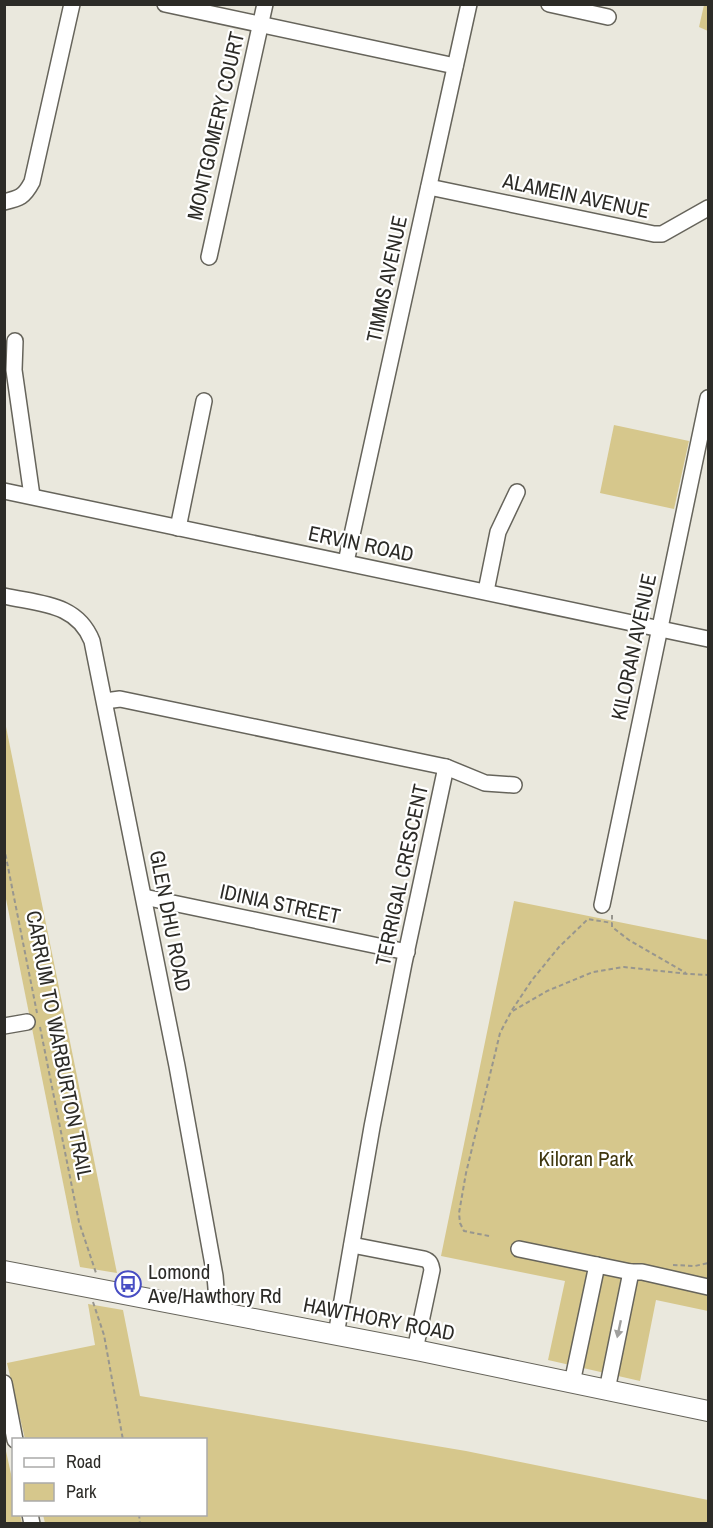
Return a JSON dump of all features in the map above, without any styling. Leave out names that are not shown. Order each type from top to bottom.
[{"type":"main road","name":"HAWTHORY ROAD","points":[[4,1271],[415,1350],[708,1411]]},
{"type":"street","points":[[4,202],[20,198],[32,182],[72,4]]},
{"type":"street","points":[[165,4],[455,66]]},
{"type":"street","name":"MONTGOMERY COURT","points":[[209,257],[265,4]]},
{"type":"street","name":"TIMMS AVENUE","points":[[346,562],[469,4]]},
{"type":"street","points":[[549,4],[608,17]]},
{"type":"street","name":"ALAMEIN AVENUE","points":[[429,187],[654,234],[663,234],[708,208]]},
{"type":"street","points":[[15,342],[14,370],[32,496]]},
{"type":"street","name":"KILORAN AVENUE","points":[[607,910],[659,629],[708,398]]},
{"type":"street","points":[[178,528],[204,401]]},
{"type":"street","name":"ERVIN ROAD","points":[[4,491],[708,639]]},
{"type":"street","points":[[486,591],[498,532],[517,492]]},
{"type":"street","name":"GLEN DHU ROAD","points":[[4,596],[58,608],[73,614],[89,633],[92,641],[179,1078],[215,1276],[218,1312]]},
{"type":"street","name":"TERRIGAL CRESCENT","points":[[105,701],[120,699],[446,766],[372,1127],[336,1335]]},
{"type":"street","points":[[446,766],[485,783],[514,785]]},
{"type":"street","name":"IDINIA STREET","points":[[144,897],[407,952]]},
{"type":"street","points":[[4,1026],[27,1022]]},
{"type":"street","points":[[352,1245],[424,1259],[431,1265],[432,1270],[415,1350]]},
{"type":"street","points":[[519,1249],[708,1287]]},
{"type":"street","points":[[572,1383],[597,1265]]},
{"type":"street","points":[[607,1390],[631,1272]]},
{"type":"street","points":[[4,1383],[15,1438]]},
{"type":"path","name":"CARRUM TO WARBURTON TRAIL","points":[[4,846],[79,1222],[88,1248]]},
{"type":"path","points":[[607,910],[612,927],[629,940],[688,974]]},
{"type":"path","points":[[489,1236],[464,1232],[459,1213],[471,1153],[501,1033],[511,1012],[532,980],[559,947],[588,919],[612,923]]},
{"type":"path","points":[[511,1012],[548,991],[593,972],[624,967],[708,975]]},
{"type":"path","points":[[690,1266],[708,1263]]},
{"type":"path","points":[[104,1335],[123,1438]]},
{"type":"green space","points":[[704,5],[708,5],[708,31],[699,27]]},
{"type":"green space","points":[[614,425],[689,441],[674,509],[600,493]]},
{"type":"green space","points":[[4,717],[117,1273],[80,1267],[5,894]]},
{"type":"green space","name":"Kiloran Park","points":[[514,901],[708,940],[708,1311],[656,1300],[640,1381],[548,1360],[565,1281],[441,1256]]},
{"type":"green space","points":[[88,1304],[123,1310],[140,1396],[466,1451],[708,1500],[708,1523],[45,1523],[43,1516],[207,1516],[207,1438],[25,1438],[7,1363],[95,1345]]},
{"type":"green space","points":[[4,1442],[12,1478],[12,1516],[20,1516],[22,1523],[5,1523]]},
{"type":"place","name":"Lomond Ave/Hawthory Rd","points":[[128,1284]]}]
